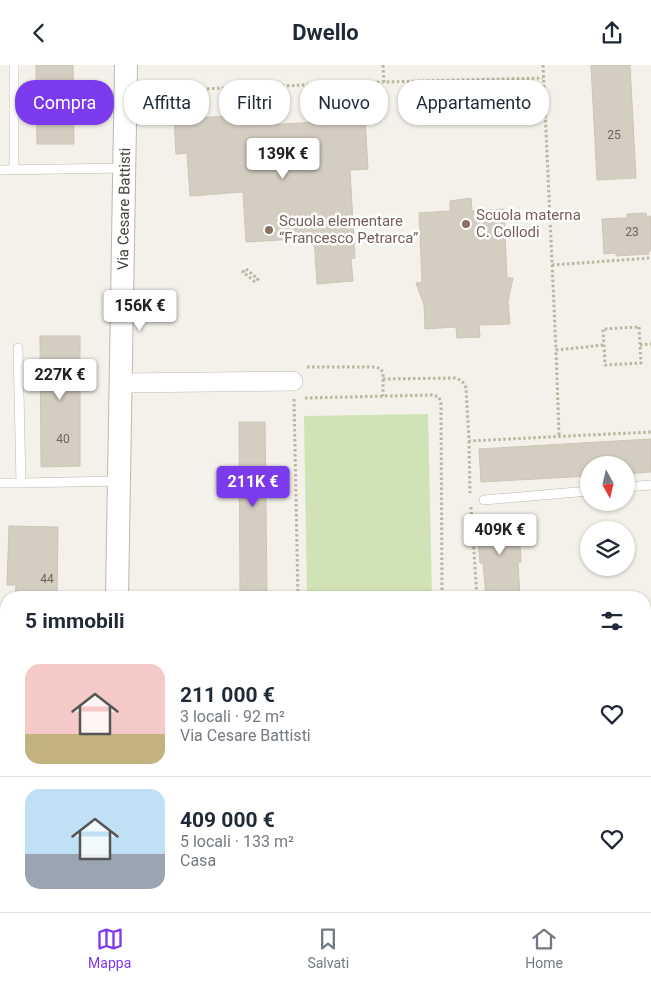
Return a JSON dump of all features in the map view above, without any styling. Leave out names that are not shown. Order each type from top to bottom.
[{"type":"street","name":"Via Cesare Battisti","points":[[117,591],[126,65]]},
{"type":"street","points":[[121,383],[293,389]]},
{"type":"lane","points":[[14,65],[14,169]]},
{"type":"lane","points":[[0,169],[124,168]]},
{"type":"lane","points":[[18,348],[20,483]]},
{"type":"lane","points":[[0,483],[119,481]]},
{"type":"lane","points":[[635,486],[651,485]]},
{"type":"lane","points":[[484,500],[580,492]]},
{"type":"path","points":[[383,65],[384,80]]},
{"type":"path","points":[[543,65],[559,435]]},
{"type":"path","points":[[388,82],[543,78]]},
{"type":"path","points":[[209,88],[300,85]]},
{"type":"path","points":[[552,265],[651,258]]},
{"type":"path","points":[[246,269],[252,274],[258,279],[255,281],[243,272],[246,269]]},
{"type":"path","points":[[639,327],[640,345],[641,363],[605,365],[603,329],[639,327]]},
{"type":"path","points":[[640,345],[651,344]]},
{"type":"path","points":[[556,350],[604,345]]},
{"type":"path","points":[[383,379],[455,378],[460,380],[466,388],[470,500],[477,591]]},
{"type":"path","points":[[293,389],[298,591]]},
{"type":"path","points":[[304,397],[432,395],[439,397],[441,404],[442,591]]},
{"type":"path","points":[[469,441],[559,435],[651,432]]},
{"type":"green space","points":[[428,414],[432,591],[307,591],[304,416]]},
{"type":"building","points":[[36,65],[73,65],[73,80],[36,80]]},
{"type":"building","points":[[591,65],[630,65],[636,178],[597,180]]},
{"type":"building","points":[[209,117],[219,117],[219,125],[253,126],[300,123],[300,125],[365,125],[368,169],[350,170],[355,258],[351,259],[353,281],[317,284],[314,238],[246,242],[243,192],[190,196],[187,153],[176,154],[174,125],[209,125]]},
{"type":"building","points":[[37,125],[74,125],[74,144],[37,144]]},
{"type":"building","points":[[471,198],[472,211],[504,209],[507,278],[513,278],[508,301],[510,324],[479,325],[480,337],[457,338],[456,327],[425,329],[424,305],[416,283],[422,282],[419,213],[450,211],[450,201]]},
{"type":"building","points":[[646,213],[647,217],[651,216],[651,251],[648,251],[649,254],[616,256],[616,253],[604,254],[602,219],[627,218],[627,214]]},
{"type":"building","points":[[40,336],[80,336],[80,466],[41,467]]},
{"type":"building","points":[[239,422],[265,422],[267,591],[240,591]]},
{"type":"building","points":[[651,439],[651,472],[635,473],[635,456],[580,456],[580,476],[481,482],[479,449]]},
{"type":"building","points":[[514,516],[517,542],[520,542],[521,562],[518,563],[520,591],[485,591],[483,563],[480,563],[477,531],[480,531],[479,519]]},
{"type":"building","points":[[9,526],[58,527],[57,591],[16,591],[16,585],[7,585]]},
{"type":"place","name":"Scuola materna C. Collodi","points":[[466,224]]},
{"type":"place","name":"Scuola elementare “Francesco Petrarca”","points":[[269,230]]}]
